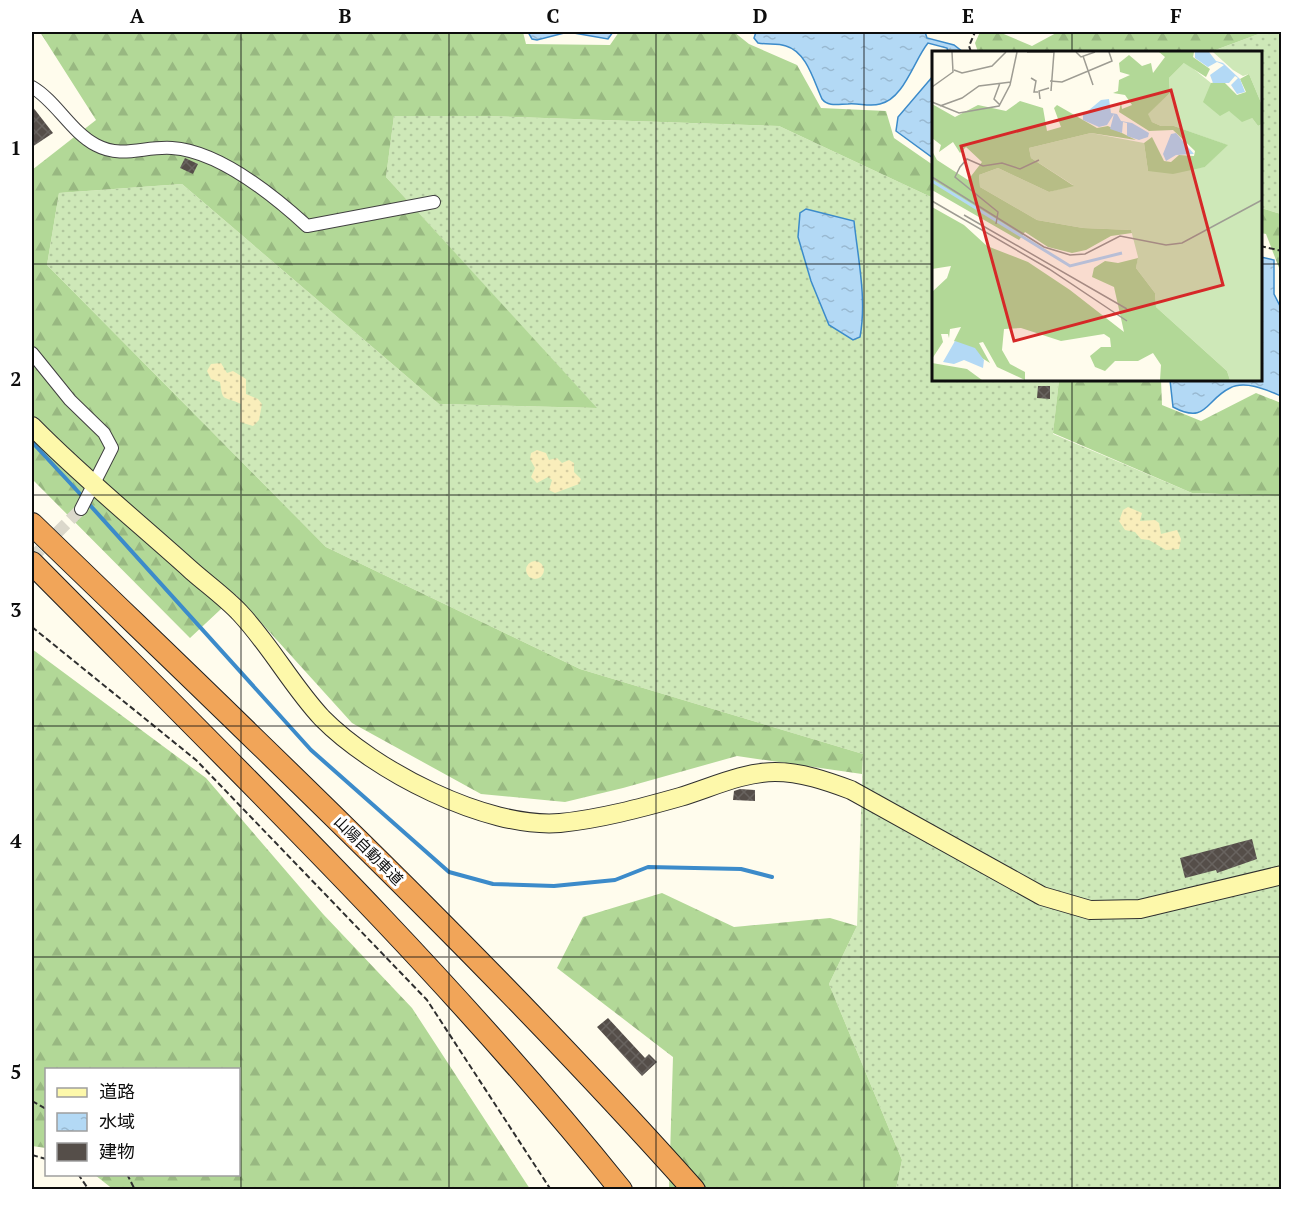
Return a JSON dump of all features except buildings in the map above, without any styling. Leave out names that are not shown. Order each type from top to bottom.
[{"type":"highway","name":"山陽自動車道","points":[[32,524],[342,824],[486,968],[609,1094],[694,1190]]},
{"type":"highway","points":[[32,563],[338,873],[458,1001],[621,1190]]},
{"type":"street","points":[[32,87],[94,144],[116,153],[172,147],[214,159],[279,201],[308,226],[434,202]]},
{"type":"street","points":[[32,353],[112,448],[81,508]]},
{"type":"street","points":[[32,426],[240,613],[281,662],[322,718],[353,744],[408,780],[462,805],[521,820],[556,823],[591,819],[680,797],[726,781],[773,772],[822,779],[851,790],[1042,896],[1090,910],[1140,909],[1281,875]]},
{"type":"path","points":[[971,51],[969,46],[975,32]]},
{"type":"path","points":[[1262,246],[1281,251]]},
{"type":"path","points":[[32,627],[196,760],[427,1000],[551,1190]]},
{"type":"path","points":[[79,1176],[89,1190]]},
{"type":"path","points":[[128,1176],[135,1190]]},
{"type":"green space","points":[[40,32],[523,32],[526,44],[610,45],[619,32],[734,32],[749,44],[797,65],[821,108],[886,111],[894,138],[932,164],[932,198],[779,126],[486,116],[394,116],[386,177],[597,408],[439,404],[182,184],[59,193],[47,265],[326,547],[580,669],[863,754],[862,774],[737,756],[565,802],[481,794],[352,723],[236,595],[190,638],[32,479],[32,170],[96,120]]},
{"type":"green space","points":[[980,32],[999,32],[1032,46],[1058,32],[1264,32],[1213,51],[978,51],[975,43]]},
{"type":"green space","points":[[1264,32],[1281,32],[1281,214],[1262,208],[1262,51],[1213,51]]},
{"type":"green space","points":[[394,116],[486,116],[779,126],[932,198],[932,381],[1059,381],[1053,434],[1192,493],[1281,496],[1281,1189],[896,1189],[902,1160],[829,984],[857,926],[863,754],[580,669],[326,547],[47,265],[59,193],[182,184],[439,404],[596,408],[386,177]]},
{"type":"green space","points":[[1262,208],[1281,214],[1281,273],[1266,234],[1262,233]]},
{"type":"green space","points":[[1059,381],[1161,381],[1162,405],[1201,421],[1256,393],[1281,403],[1281,496],[1192,493],[1053,433]]},
{"type":"green space","points":[[32,649],[206,778],[323,914],[412,1008],[530,1189],[114,1190],[96,1176],[240,1176],[240,1068],[45,1068],[45,1148],[32,1146]]},
{"type":"green space","points":[[662,893],[734,927],[830,918],[857,926],[829,984],[902,1160],[896,1189],[669,1189],[673,1057],[557,968],[583,917]]},
{"type":"sand","points":[[221,363],[227,373],[233,371],[246,379],[246,394],[258,399],[262,404],[259,420],[253,426],[240,422],[241,404],[224,398],[220,382],[211,379],[207,371],[211,364]]},
{"type":"sand","points":[[537,450],[546,453],[549,460],[557,458],[562,463],[569,460],[574,463],[574,472],[581,479],[579,484],[555,493],[549,490],[552,480],[548,477],[537,483],[531,477],[535,468],[530,459],[531,453]]},
{"type":"sand","points":[[1128,507],[1142,513],[1140,521],[1155,520],[1159,523],[1161,534],[1177,530],[1181,539],[1179,549],[1166,550],[1149,540],[1141,539],[1135,532],[1125,530],[1119,521],[1123,510]]},
{"type":"sand","points":[[535,561],[541,564],[544,570],[541,576],[535,579],[529,576],[526,570],[529,564]]},
{"type":"water","points":[[528,32],[568,32],[537,40],[532,39]]},
{"type":"water","points":[[568,32],[613,32],[608,39]]},
{"type":"water","points":[[756,32],[925,32],[927,38],[954,45],[962,51],[948,51],[947,48],[928,43],[902,87],[888,101],[872,105],[834,104],[824,102],[805,61],[793,49],[758,43],[754,38]]},
{"type":"water","points":[[932,77],[932,157],[896,131],[898,117]]},
{"type":"water","points":[[806,209],[854,221],[863,308],[860,337],[853,340],[829,325],[811,281],[798,237],[800,213]]},
{"type":"water","points":[[1262,257],[1274,260],[1274,294],[1282,310],[1281,396],[1256,387],[1242,385],[1222,393],[1199,412],[1184,412],[1173,407],[1170,381],[1262,381]]},
{"type":"waterway","points":[[32,442],[83,497]]},
{"type":"waterway","points":[[88,503],[311,750],[449,872],[493,884],[554,886],[615,880],[648,867],[741,869],[772,877]]},
{"type":"tunnel","points":[[32,558],[81,509]]}]
